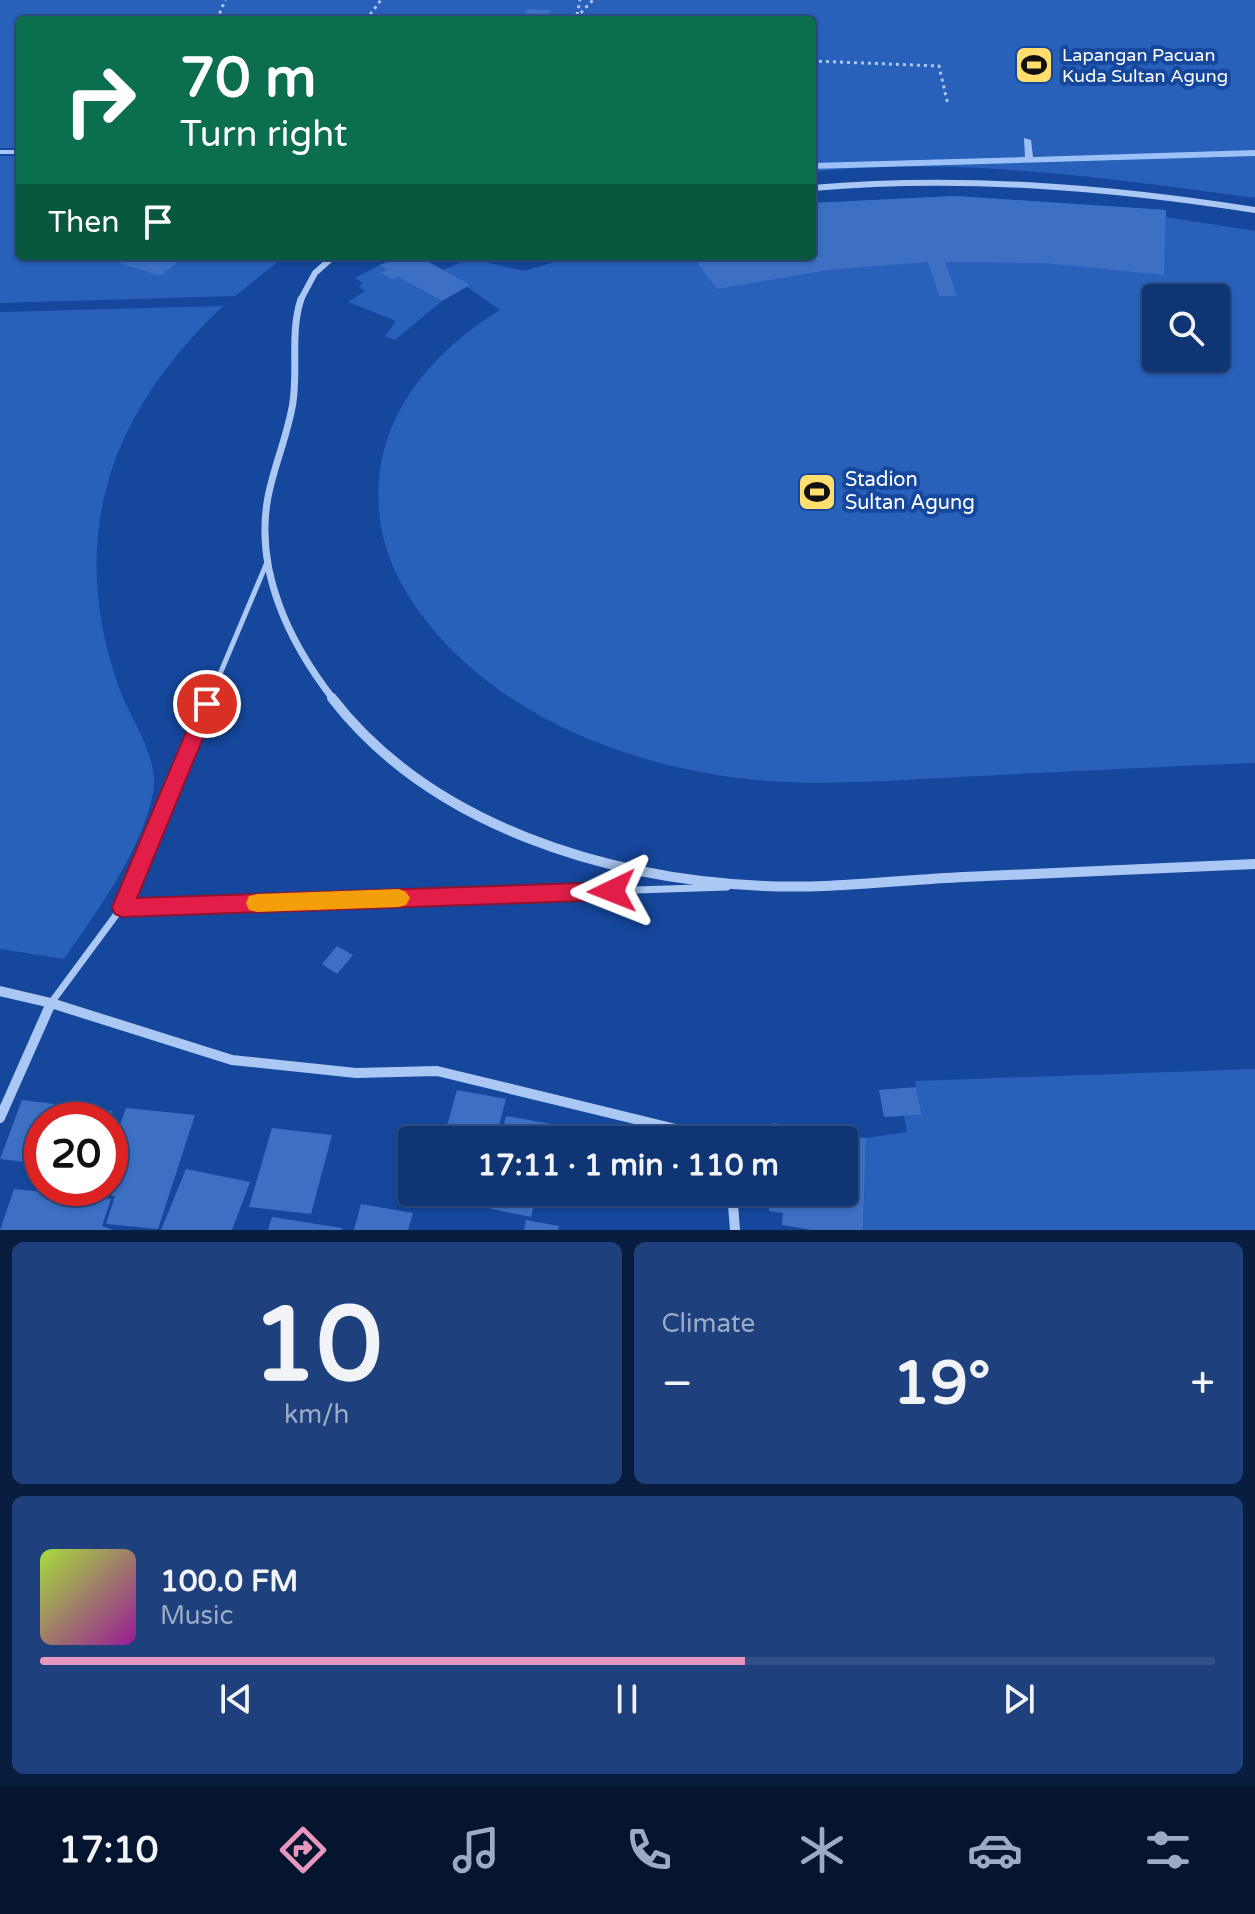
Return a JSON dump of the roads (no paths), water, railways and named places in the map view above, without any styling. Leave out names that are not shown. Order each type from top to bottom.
[{"type":"street","points":[[816,188],[910,181],[983,182],[1148,196],[1255,210]]},
{"type":"street","points":[[330,260],[307,281],[293,323],[296,397],[269,491],[265,527],[268,559],[288,628],[328,696],[394,763],[435,793],[479,818],[585,858],[692,880],[765,886],[1255,864]]},
{"type":"street","points":[[0,991],[51,1003],[232,1060],[356,1073],[437,1071],[664,1126]]},
{"type":"street","points":[[0,1118],[51,1003]]},
{"type":"street","points":[[733,1206],[735,1230]]},
{"type":"lane","points":[[51,1003],[122,907],[268,559]]},
{"type":"lane","points":[[122,907],[765,886]]},
{"type":"waterway","points":[[1027,140],[1029,158]]},
{"type":"waterway","points":[[816,166],[1255,153]]},
{"type":"place","name":"Lapangan Pacuan Kuda Sultan Agung","points":[[1034,65]]},
{"type":"place","name":"Stadion Sultan Agung","points":[[817,492]]}]
